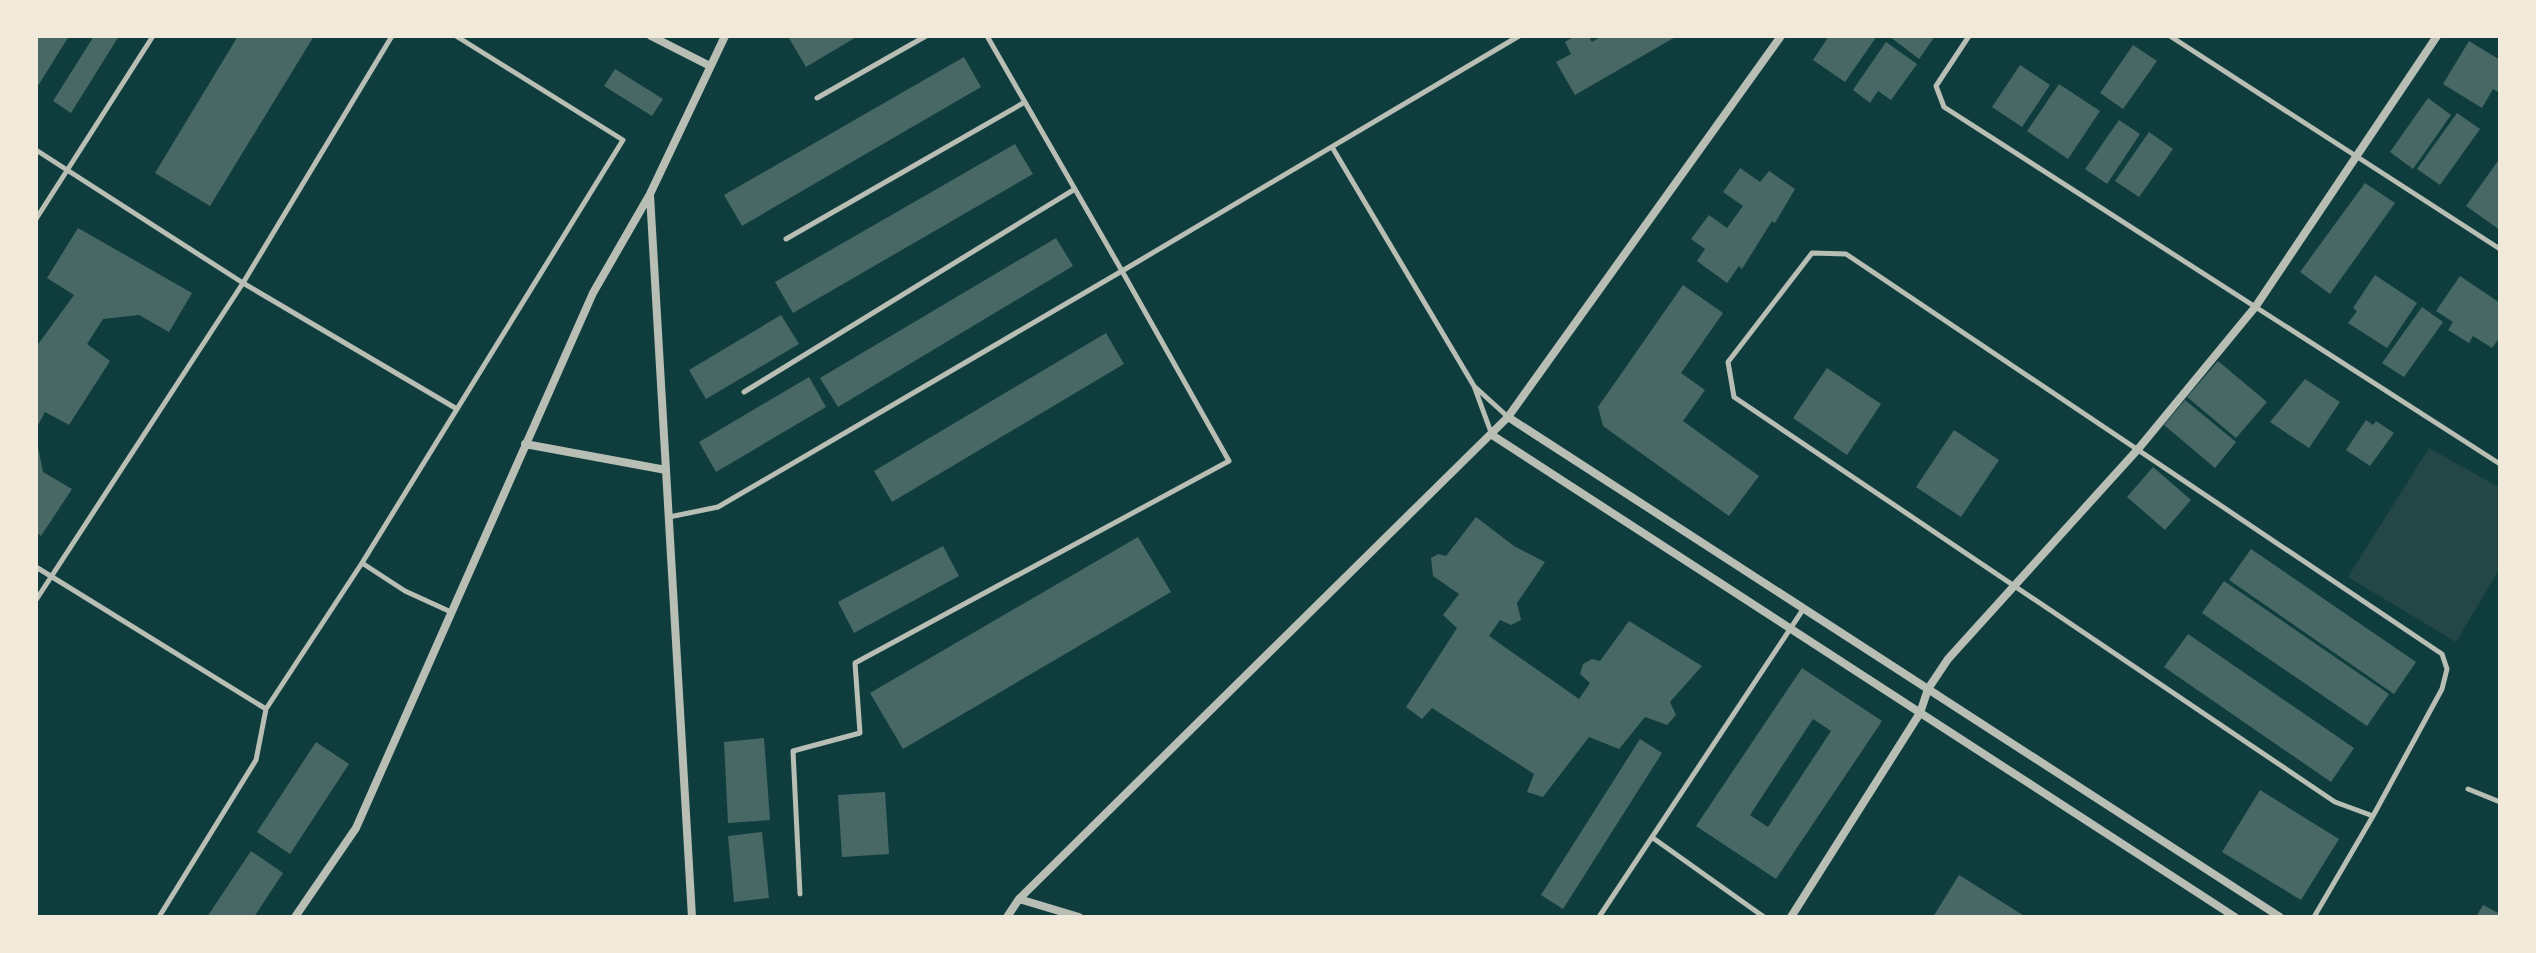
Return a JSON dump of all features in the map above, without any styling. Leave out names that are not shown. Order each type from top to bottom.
[{"type":"street","points":[[651,36],[710,66]]},
{"type":"street","points":[[295,917],[356,828],[593,293],[650,194],[725,36]]},
{"type":"street","points":[[1007,917],[1019,899],[1508,417],[1781,36]]},
{"type":"street","points":[[1791,917],[1920,713],[1928,689],[1948,659],[2139,448],[2256,306],[2437,36]]},
{"type":"street","points":[[650,194],[692,917]]},
{"type":"street","points":[[1508,417],[2280,917]]},
{"type":"street","points":[[1492,435],[2235,917]]},
{"type":"street","points":[[525,444],[666,470]]},
{"type":"street","points":[[1019,899],[1079,917]]},
{"type":"lane","points":[[36,219],[153,36]]},
{"type":"lane","points":[[36,600],[243,283],[392,36]]},
{"type":"lane","points":[[159,917],[256,760],[266,709],[362,563],[623,140],[456,36]]},
{"type":"lane","points":[[817,98],[926,36]]},
{"type":"lane","points":[[800,894],[793,751],[860,733],[855,663],[1229,461],[987,36]]},
{"type":"lane","points":[[669,517],[718,507],[1519,36]]},
{"type":"lane","points":[[1969,36],[1936,86],[1944,107],[2500,464]]},
{"type":"lane","points":[[2170,36],[2500,249]]},
{"type":"lane","points":[[786,239],[1025,102]]},
{"type":"lane","points":[[1332,147],[1474,386],[1492,435]]},
{"type":"lane","points":[[36,150],[243,283],[457,409]]},
{"type":"lane","points":[[744,392],[1075,189]]},
{"type":"lane","points":[[2314,917],[2373,816],[2442,689],[2447,669],[2442,654],[1846,254],[1812,253],[1728,362],[1734,397],[2335,802],[2373,816]]},
{"type":"lane","points":[[1474,386],[1508,417]]},
{"type":"lane","points":[[362,563],[405,591],[452,613]]},
{"type":"lane","points":[[36,567],[266,709]]},
{"type":"lane","points":[[1599,917],[1804,608]]},
{"type":"lane","points":[[2468,789],[2500,802]]},
{"type":"lane","points":[[1653,838],[1764,917]]},
{"type":"shaded area","points":[[2429,448],[2500,488],[2500,568],[2456,642],[2348,577]]},
{"type":"building","points":[[36,36],[69,36],[36,89]]},
{"type":"building","points":[[94,36],[119,36],[71,113],[53,101]]},
{"type":"building","points":[[238,36],[314,36],[210,206],[155,173]]},
{"type":"building","points":[[858,36],[806,67],[789,38]]},
{"type":"building","points":[[1575,36],[1588,36],[1592,42],[1602,36],[1677,36],[1575,95],[1556,62],[1571,54],[1565,42]]},
{"type":"building","points":[[1829,36],[1877,36],[1845,82],[1813,60]]},
{"type":"building","points":[[1889,36],[1935,36],[1919,59]]},
{"type":"building","points":[[2469,41],[2500,60],[2500,93],[2493,89],[2482,108],[2443,84]]},
{"type":"building","points":[[1886,42],[1917,64],[1891,100],[1878,91],[1870,103],[1853,90]]},
{"type":"building","points":[[2133,45],[2157,61],[2123,109],[2100,93]]},
{"type":"building","points":[[964,57],[981,87],[742,226],[724,195]]},
{"type":"building","points":[[2020,65],[2050,85],[2022,127],[1992,107]]},
{"type":"building","points":[[615,69],[663,99],[652,116],[604,86]]},
{"type":"building","points":[[2059,84],[2100,111],[2068,159],[2027,131]]},
{"type":"building","points":[[2428,98],[2451,115],[2413,169],[2390,152]]},
{"type":"building","points":[[2457,113],[2480,129],[2440,185],[2417,169]]},
{"type":"building","points":[[2119,120],[2140,134],[2107,184],[2085,169]]},
{"type":"building","points":[[2149,132],[2173,149],[2139,197],[2115,181]]},
{"type":"building","points":[[1015,144],[1033,174],[793,313],[775,282]]},
{"type":"building","points":[[2500,158],[2500,230],[2466,206]]},
{"type":"building","points":[[1740,168],[1760,182],[1769,171],[1795,189],[1742,269],[1739,266],[1727,283],[1697,261],[1705,249],[1691,239],[1709,215],[1727,228],[1743,206],[1723,192]]},
{"type":"building","points":[[2365,183],[2395,203],[2330,294],[2300,272]]},
{"type":"building","points":[[78,228],[192,293],[169,332],[139,315],[103,319],[87,344],[110,361],[69,425],[45,412],[36,429],[36,347],[74,295],[47,278]]},
{"type":"building","points":[[1056,238],[1073,266],[838,407],[820,378]]},
{"type":"building","points":[[2375,275],[2417,303],[2387,348],[2348,323],[2357,311],[2353,308]]},
{"type":"building","points":[[2460,276],[2500,303],[2500,337],[2492,348],[2473,336],[2469,343],[2448,330],[2453,322],[2436,311]]},
{"type":"building","points":[[1683,285],[1723,313],[1681,373],[1705,390],[1683,421],[1759,476],[1729,516],[1603,426],[1598,407]]},
{"type":"building","points":[[2422,307],[2443,322],[2404,377],[2382,363]]},
{"type":"building","points":[[781,315],[799,344],[706,399],[689,370]]},
{"type":"building","points":[[1106,333],[1124,364],[892,502],[874,471]]},
{"type":"building","points":[[2218,361],[2267,402],[2236,438],[2187,397]]},
{"type":"building","points":[[1827,368],[1881,404],[1847,455],[1793,418]]},
{"type":"building","points":[[809,377],[826,407],[716,472],[699,442]]},
{"type":"building","points":[[2305,379],[2340,402],[2309,448],[2270,422]]},
{"type":"building","points":[[2185,400],[2236,442],[2215,468],[2164,425]]},
{"type":"building","points":[[2366,420],[2373,425],[2376,421],[2394,433],[2370,466],[2346,450]]},
{"type":"building","points":[[1954,430],[1999,460],[1961,517],[1916,487]]},
{"type":"building","points":[[36,437],[43,472],[72,489],[41,536],[36,532]]},
{"type":"building","points":[[2153,467],[2191,500],[2165,530],[2127,497]]},
{"type":"building","points":[[1476,517],[1514,546],[1545,562],[1517,603],[1521,620],[1511,625],[1500,620],[1489,636],[1579,699],[1590,683],[1580,674],[1583,664],[1592,659],[1600,661],[1629,621],[1702,666],[1670,702],[1676,715],[1667,725],[1645,717],[1619,749],[1589,737],[1543,797],[1527,792],[1534,774],[1432,708],[1422,719],[1406,707],[1457,628],[1443,615],[1459,594],[1433,576],[1431,558],[1438,554],[1446,556]]},
{"type":"building","points":[[1138,537],[1171,592],[903,749],[870,693]]},
{"type":"building","points":[[943,546],[959,576],[854,633],[838,602]]},
{"type":"building","points":[[2251,549],[2416,662],[2394,694],[2229,580]]},
{"type":"building","points":[[2224,581],[2389,694],[2367,726],[2202,613]]},
{"type":"building","points":[[2188,634],[2354,748],[2331,782],[2164,667]]},
{"type":"building","points":[[1802,668],[1882,721],[1776,879],[1696,826]],"holes":[[[1813,719],[1831,731],[1768,827],[1750,815]]]},
{"type":"building","points":[[764,738],[770,820],[728,823],[724,742]]},
{"type":"building","points":[[1640,739],[1662,753],[1563,909],[1541,895]]},
{"type":"building","points":[[316,742],[349,764],[290,854],[257,832]]},
{"type":"building","points":[[2260,790],[2339,839],[2301,900],[2222,852]]},
{"type":"building","points":[[885,792],[889,854],[842,857],[838,795]]},
{"type":"building","points":[[762,832],[769,898],[734,902],[728,836]]},
{"type":"building","points":[[251,851],[283,873],[254,917],[207,917]]},
{"type":"building","points":[[1959,875],[2026,917],[1933,917]]},
{"type":"building","points":[[2483,905],[2500,914],[2500,917],[2476,917]]}]
